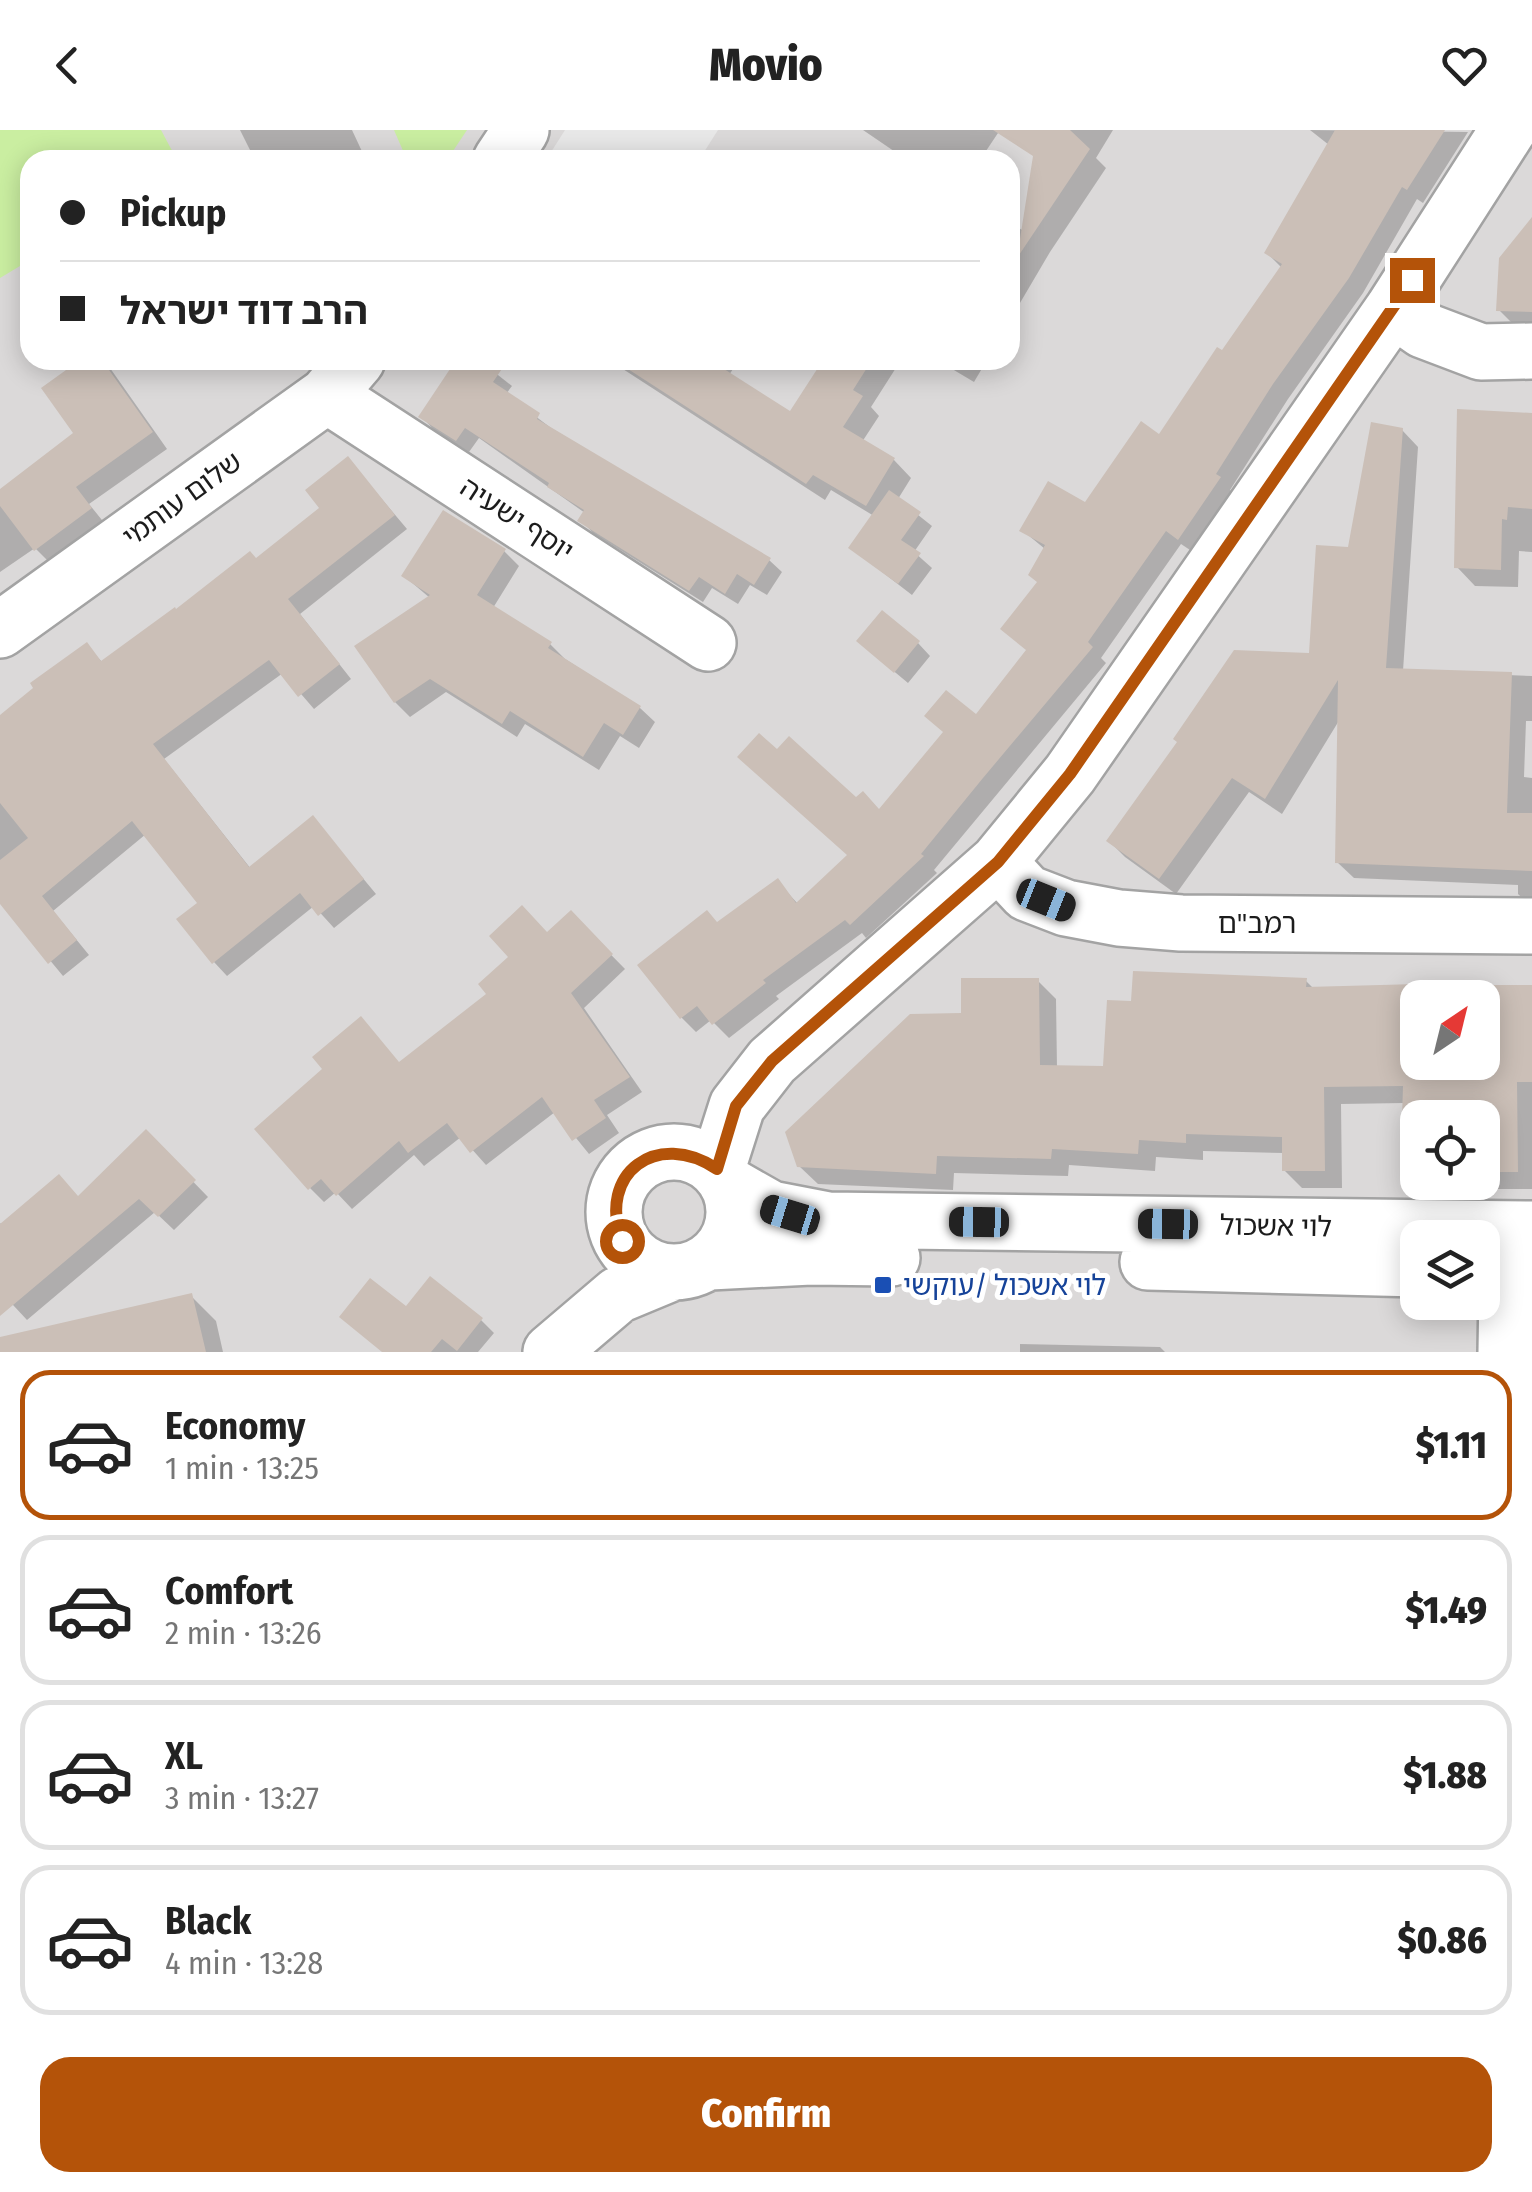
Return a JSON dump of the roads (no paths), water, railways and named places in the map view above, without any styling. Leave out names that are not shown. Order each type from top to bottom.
[{"type":"street","points":[[722,1176],[736,1106],[772,1061],[998,862],[1070,774],[1393,309],[1508,130]]},
{"type":"street","points":[[1393,309],[1423,330],[1481,352],[1532,351]]},
{"type":"street","name":"שלום עותמי","points":[[0,630],[342,377]]},
{"type":"street","name":"יוסף ישעיה","points":[[342,377],[708,643]]},
{"type":"street","name":"רמב\"ם","points":[[998,862],[1027,892],[1066,908],[1119,918],[1181,923],[1532,926]]},
{"type":"street","points":[[687,1154],[722,1176],[734,1200],[731,1234],[690,1267],[618,1295],[551,1351],[615,1222],[619,1187],[638,1164],[653,1156],[687,1154]]},
{"type":"street","name":"לוי אשכול","points":[[722,1176],[771,1209],[828,1220],[1513,1254]]},
{"type":"street","points":[[615,1222],[634,1258],[651,1268],[690,1267]]},
{"type":"street","points":[[1506,1352],[1513,1254]]},
{"type":"street","name":"לוי אשכול","points":[[690,1267],[811,1257],[1400,1269]]},
{"type":"place","name":"לוי אשכול /עוקשי","points":[[883,1285]]}]
